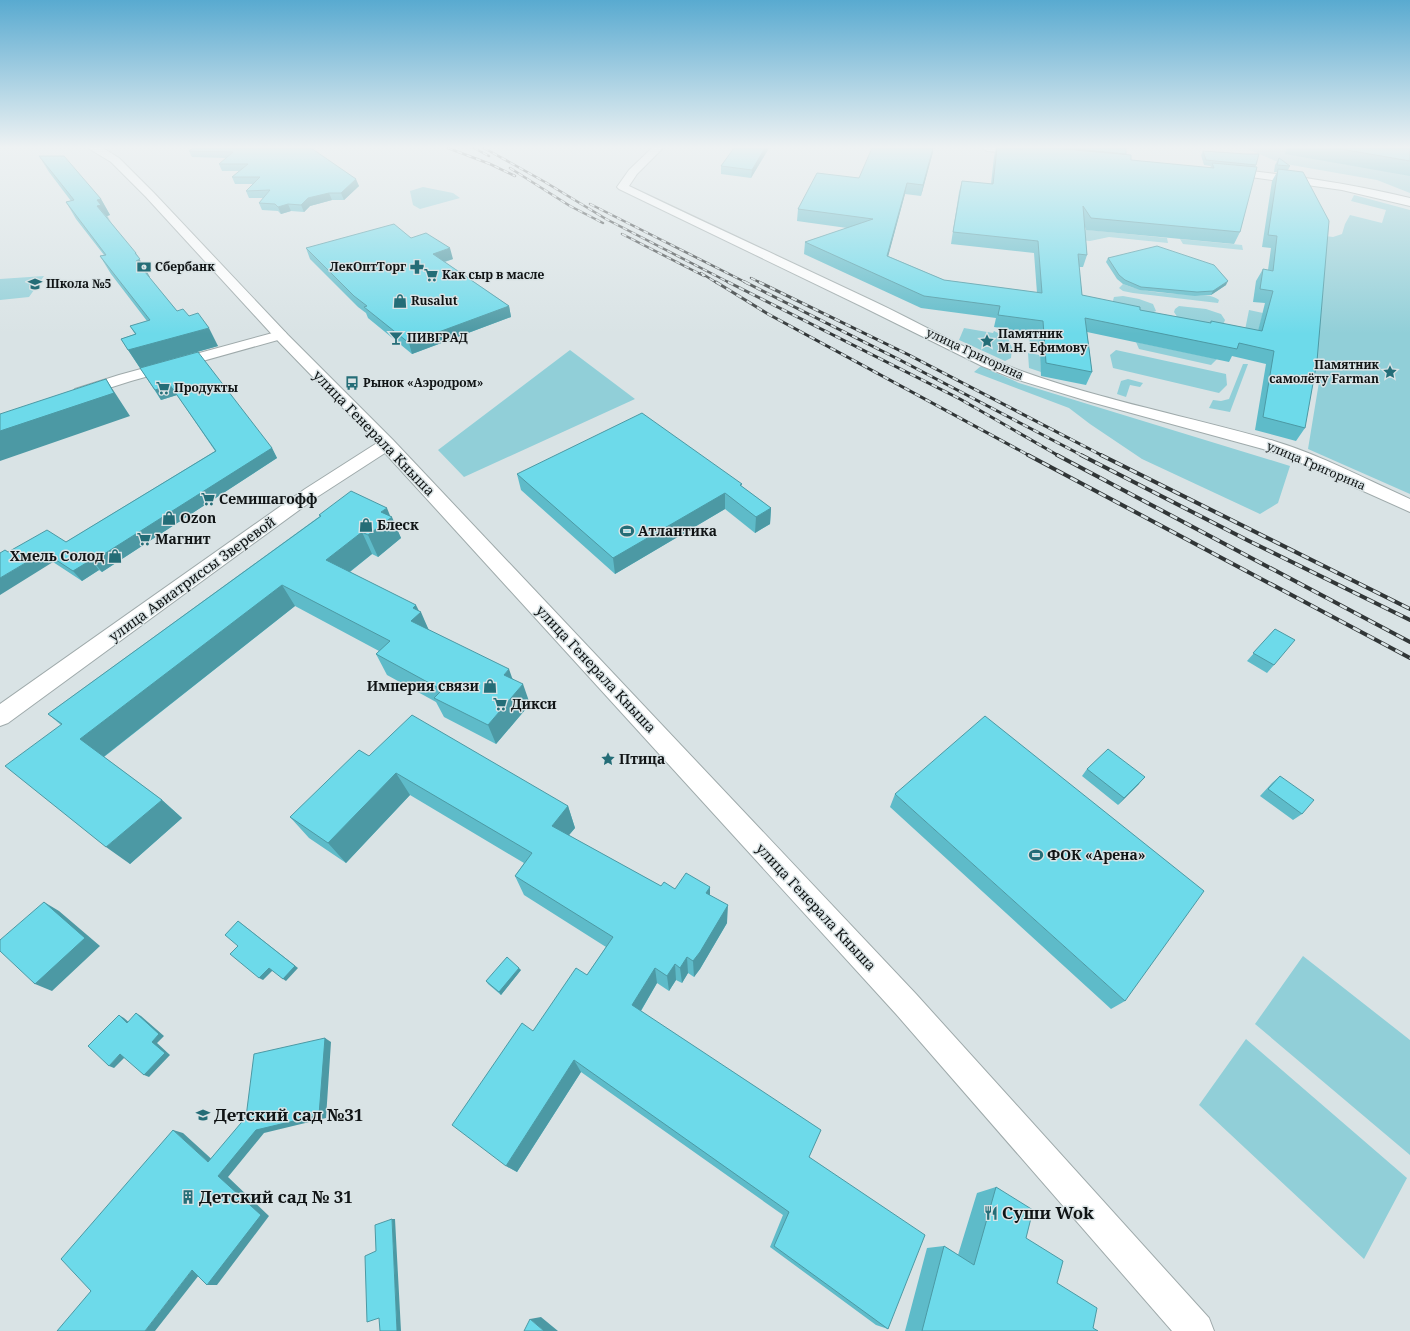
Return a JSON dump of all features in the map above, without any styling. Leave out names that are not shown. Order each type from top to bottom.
[{"type":"street","name":"улица Генерала Кныша","points":[[164,210],[280,335],[387,444],[901,999],[1196,1331]]},
{"type":"street","name":"улица Григорина","points":[[671,210],[892,315],[987,363],[1021,376],[1097,399],[1269,445],[1300,456],[1410,506]]},
{"type":"street","points":[[66,397],[125,378],[280,335]]},
{"type":"street","name":"улица Авиатриссы Зверевой","points":[[0,716],[124,629],[311,493],[387,444]]},
{"type":"shaded area","points":[[1386,210],[1410,210],[1410,494],[1308,449],[1320,376],[1311,371],[1325,236],[1333,237],[1342,234],[1350,215],[1382,223]]},
{"type":"shaded area","points":[[1079,229],[1167,238],[1168,243],[1109,237],[1090,241],[1080,240]]},
{"type":"shaded area","points":[[1180,239],[1242,245],[1243,250],[1183,244]]},
{"type":"shaded area","points":[[44,276],[29,297],[0,300],[0,279]]},
{"type":"shaded area","points":[[1123,284],[1148,291],[1209,296],[1219,300],[1218,303],[1133,293],[1123,291],[1119,288]]},
{"type":"shaded area","points":[[1123,296],[1139,299],[1153,304],[1156,311],[1149,314],[1112,304],[1114,297]]},
{"type":"shaded area","points":[[1179,306],[1206,309],[1221,314],[1225,320],[1223,325],[1211,325],[1178,318],[1174,312]]},
{"type":"shaded area","points":[[1249,310],[1263,313],[1256,340],[1244,335]]},
{"type":"shaded area","points":[[1028,320],[1038,321],[1040,350],[1030,348]]},
{"type":"shaded area","points":[[964,328],[993,333],[994,331],[1008,338],[1012,348],[1011,358],[1005,361],[959,340]]},
{"type":"shaded area","points":[[1136,342],[1217,359],[1211,365],[1139,349]]},
{"type":"shaded area","points":[[570,350],[635,399],[464,477],[438,450]]},
{"type":"shaded area","points":[[1116,350],[1226,374],[1227,385],[1219,393],[1113,368],[1110,355]]},
{"type":"shaded area","points":[[1028,353],[1040,355],[1041,372],[1029,368]]},
{"type":"shaded area","points":[[1243,364],[1248,364],[1230,412],[1209,408],[1213,400],[1221,401],[1229,399]]},
{"type":"shaded area","points":[[981,366],[1019,383],[1290,466],[1278,503],[1260,514],[1142,459],[1069,408],[974,372]]},
{"type":"shaded area","points":[[1128,379],[1143,383],[1140,387],[1130,385],[1126,397],[1117,394],[1121,381]]},
{"type":"shaded area","points":[[1303,956],[1410,1040],[1410,1155],[1255,1024]]},
{"type":"shaded area","points":[[1246,1039],[1407,1178],[1364,1259],[1199,1105]]},
{"type":"building","points":[[72,210],[100,210],[136,253],[140,259],[136,261],[177,311],[183,309],[189,316],[198,313],[209,328],[128,350],[121,339],[136,334],[130,326],[150,320],[100,256],[106,255]]},
{"type":"building","points":[[806,210],[900,210],[887,256],[944,280],[1042,293],[1038,241],[953,232],[957,210],[1083,210],[1087,255],[1078,254],[1082,295],[1140,307],[1140,310],[1211,323],[1211,321],[1262,331],[1273,291],[1260,289],[1263,269],[1273,271],[1277,236],[1268,235],[1272,210],[1323,210],[1329,221],[1317,361],[1305,428],[1263,417],[1274,351],[1239,343],[1237,349],[1085,318],[1092,372],[1046,363],[1043,321],[998,315],[1000,306],[924,296],[805,242],[873,219]]},
{"type":"building","points":[[1086,210],[1246,210],[1240,232],[1091,218]]},
{"type":"building","points":[[394,224],[411,238],[426,233],[450,248],[433,254],[509,306],[409,343],[364,307],[367,306],[354,296],[306,248]]},
{"type":"building","points":[[1157,246],[1214,265],[1228,281],[1213,291],[1197,292],[1141,287],[1125,280],[1119,275],[1108,258]]},
{"type":"building","points":[[198,352],[272,448],[93,561],[91,560],[73,571],[44,552],[0,578],[0,553],[5,550],[8,552],[47,530],[66,542],[216,451],[170,385],[155,390],[140,368]]},
{"type":"building","points":[[106,379],[114,393],[0,431],[0,414]]},
{"type":"building","name":"Атлантика","points":[[642,413],[742,484],[740,485],[771,508],[756,517],[725,493],[613,558],[517,474]]},
{"type":"building","points":[[351,491],[387,508],[381,512],[392,517],[368,535],[362,532],[326,560],[416,605],[413,608],[421,612],[411,621],[509,669],[504,675],[523,684],[488,725],[434,698],[442,690],[376,654],[390,641],[282,585],[80,739],[162,800],[106,847],[5,766],[62,724],[48,714],[321,516],[319,515]]},
{"type":"building","points":[[1275,629],[1295,640],[1274,665],[1253,653]]},
{"type":"building","points":[[412,715],[568,806],[552,826],[661,886],[664,882],[675,889],[686,873],[710,887],[706,893],[728,905],[693,961],[687,957],[680,968],[675,964],[667,976],[655,968],[632,1005],[821,1130],[809,1157],[925,1235],[888,1329],[774,1246],[789,1212],[574,1060],[506,1166],[452,1125],[522,1023],[533,1031],[576,968],[587,975],[613,937],[515,876],[532,853],[396,773],[328,843],[290,817],[359,750],[369,756]]},
{"type":"building","name":"ФОК «Арена»","points":[[985,716],[1204,891],[1125,1001],[895,794]]},
{"type":"building","points":[[1108,749],[1145,777],[1124,798],[1087,769]]},
{"type":"building","points":[[1280,776],[1314,800],[1302,814],[1268,789]]},
{"type":"building","points":[[44,902],[85,938],[35,984],[0,951],[0,940]]},
{"type":"building","points":[[238,921],[295,966],[283,979],[269,968],[259,978],[230,954],[238,946],[225,935]]},
{"type":"building","points":[[507,957],[519,968],[499,992],[486,981]]},
{"type":"building","points":[[136,1013],[159,1034],[152,1042],[165,1053],[144,1075],[120,1054],[109,1066],[88,1046],[119,1015],[127,1023]]},
{"type":"building","name":"Детский сад № 31","points":[[325,1038],[319,1115],[256,1130],[218,1176],[261,1215],[207,1285],[192,1270],[145,1331],[57,1331],[91,1291],[61,1259],[173,1130],[208,1162],[246,1117],[254,1054]]},
{"type":"building","points":[[996,1187],[1033,1210],[1026,1238],[1063,1261],[1057,1283],[1097,1308],[1093,1328],[1098,1331],[922,1331],[944,1246],[974,1265]]},
{"type":"building","points":[[392,1219],[397,1331],[380,1331],[379,1318],[367,1322],[365,1256],[376,1251],[375,1225]]},
{"type":"building","points":[[530,1319],[544,1331],[524,1331]]},
{"type":"railway","points":[[578,210],[603,223]]},
{"type":"railway","points":[[591,210],[730,283]]},
{"type":"railway","points":[[602,210],[747,283]]},
{"type":"railway","points":[[622,234],[704,276]]},
{"type":"railway","points":[[701,273],[717,283]]},
{"type":"railway","points":[[751,278],[759,282]]},
{"type":"railway","points":[[716,282],[768,314],[1030,456]]},
{"type":"railway","points":[[728,282],[960,399],[1059,456]]},
{"type":"railway","points":[[745,282],[900,360],[1083,456]]},
{"type":"railway","points":[[759,282],[909,355],[1103,456]]},
{"type":"railway","points":[[1028,455],[1410,658]]},
{"type":"railway","points":[[1057,455],[1410,642]]},
{"type":"railway","points":[[1081,455],[1249,541],[1410,620]]},
{"type":"railway","points":[[1103,456],[1410,609]]},
{"type":"place","name":"Сбербанк","points":[[144,267]]},
{"type":"place","name":"ЛекОптТорг","points":[[417,267]]},
{"type":"place","name":"Как сыр в масле","points":[[431,275]]},
{"type":"place","name":"Школа №5","points":[[35,284]]},
{"type":"place","name":"Rusalut","points":[[400,301]]},
{"type":"place","name":"ПИВГРАД","points":[[396,338]]},
{"type":"place","name":"Памятник М.Н. Ефимову","points":[[987,341]]},
{"type":"place","name":"Памятник самолёту Farman","points":[[1390,372]]},
{"type":"place","name":"Рынок «Аэродром»","points":[[352,383]]},
{"type":"place","name":"Продукты","points":[[163,388]]},
{"type":"place","name":"Семишагофф","points":[[208,499]]},
{"type":"place","name":"Ozon","points":[[169,518]]},
{"type":"place","name":"Блеск","points":[[366,525]]},
{"type":"place","name":"Атлантика","points":[[627,531]]},
{"type":"place","name":"Магнит","points":[[144,539]]},
{"type":"place","name":"Хмель Солод","points":[[115,556]]},
{"type":"place","name":"Империя связи","points":[[490,686]]},
{"type":"place","name":"Дикси","points":[[500,704]]},
{"type":"place","name":"Птица","points":[[608,759]]},
{"type":"place","name":"ФОК «Арена»","points":[[1036,855]]},
{"type":"place","name":"Детский сад №31","points":[[203,1115]]},
{"type":"place","name":"Детский сад № 31","points":[[188,1197]]},
{"type":"place","name":"Суши Wok","points":[[991,1213]]}]
